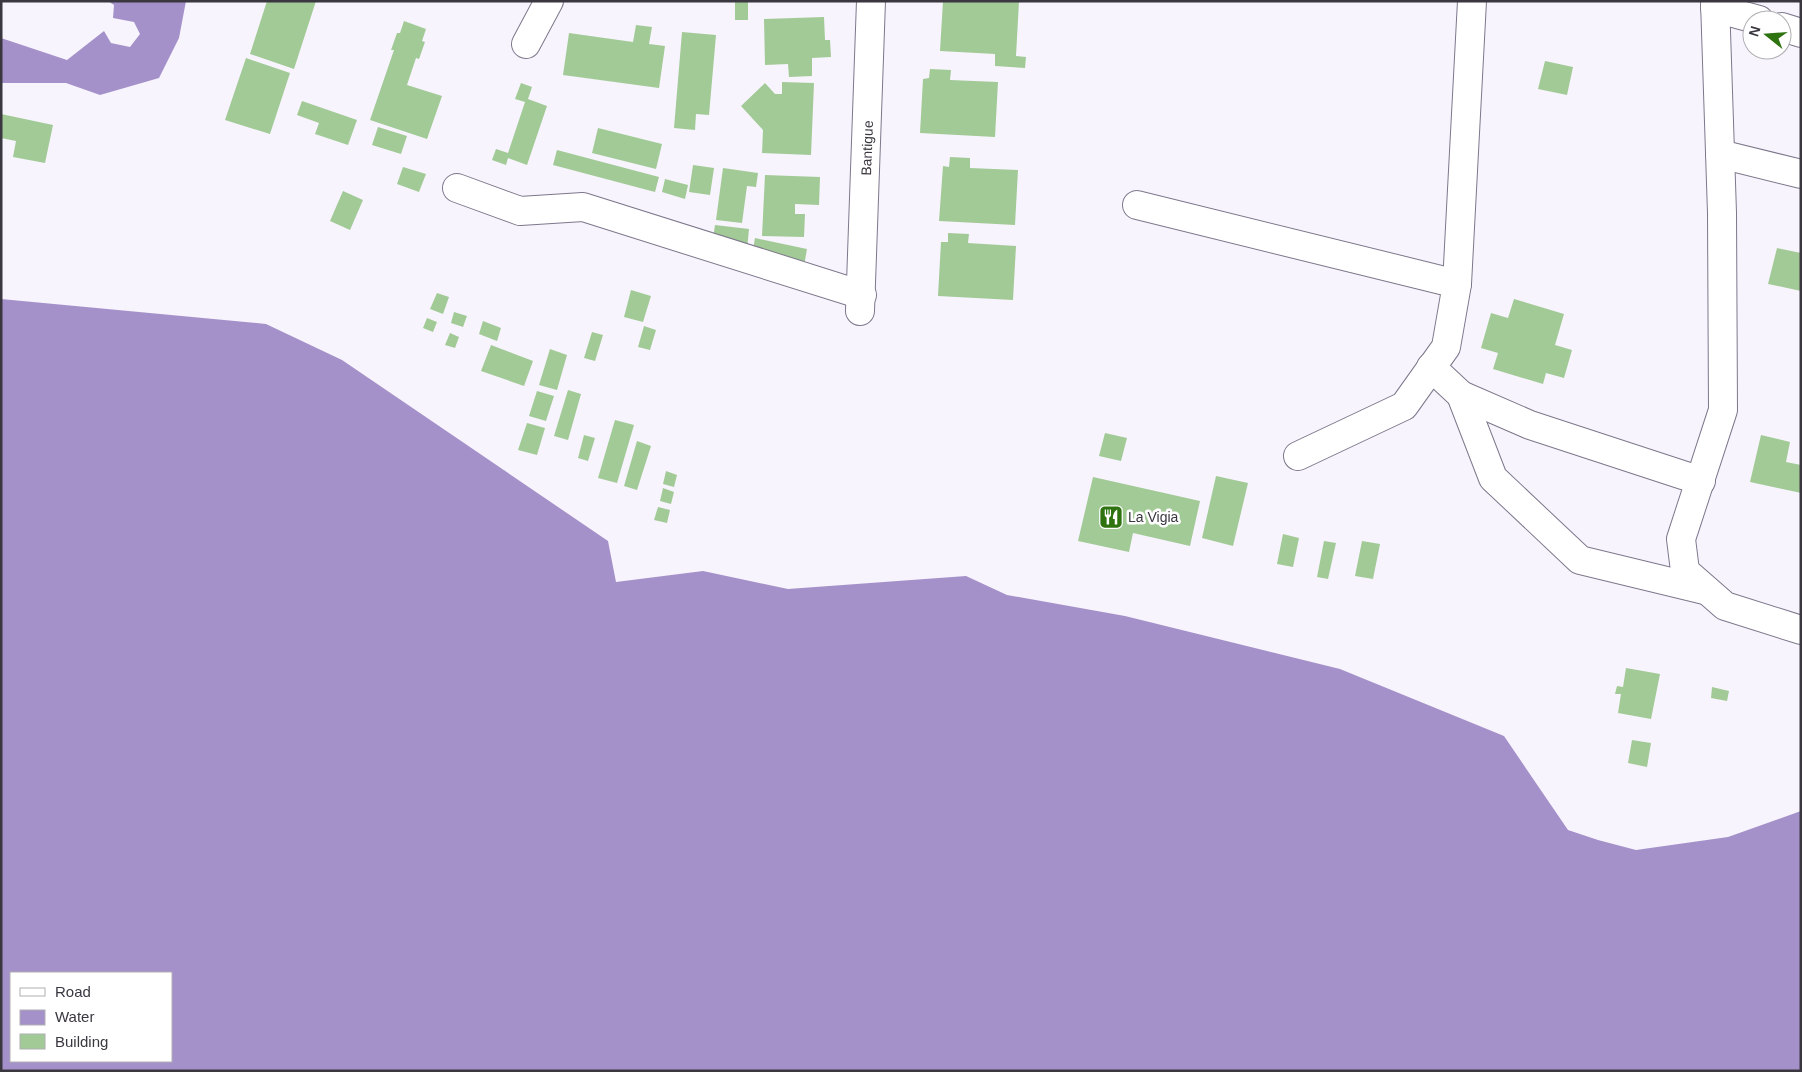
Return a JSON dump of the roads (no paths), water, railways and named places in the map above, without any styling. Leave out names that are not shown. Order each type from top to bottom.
[{"type":"street","points":[[526,44],[549,1]]},
{"type":"street","name":"Bantigue","points":[[457,188],[520,211],[582,207],[861,303],[871,1]]},
{"type":"street","points":[[1298,456],[1404,406],[1446,347],[1457,284],[1472,1]]},
{"type":"street","points":[[1742,14],[1715,5],[1720,154],[1723,410],[1681,540],[1685,571],[1725,606],[1801,630]]},
{"type":"street","points":[[1720,154],[1801,174]]},
{"type":"street","points":[[1138,205],[1457,284]]},
{"type":"street","points":[[1431,367],[1461,395],[1530,425],[1701,480]]},
{"type":"street","points":[[1461,395],[1493,478],[1580,560],[1707,590]]},
{"type":"water","points":[[108,1],[186,1],[179,38],[159,78],[100,95],[66,83],[1,83],[1,38],[67,60],[104,31],[111,43],[130,47],[140,34],[134,22],[113,18],[114,5]]},
{"type":"water","points":[[1,299],[266,324],[342,360],[608,541],[616,582],[703,571],[788,589],[966,576],[1007,595],[1125,616],[1340,669],[1504,736],[1568,830],[1598,840],[1636,850],[1728,837],[1801,811],[1801,1071],[1,1071]]},
{"type":"place","name":"La Vigia","points":[[1111,517]]}]
